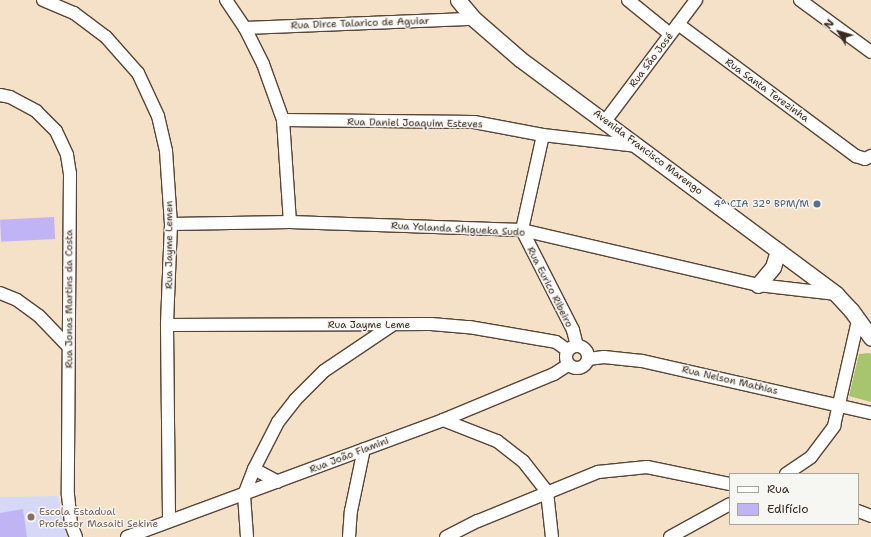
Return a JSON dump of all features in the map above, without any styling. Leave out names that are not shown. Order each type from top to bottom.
[{"type":"main road","name":"Avenida Francisco Marengo","points":[[458,0],[474,19],[520,59],[606,120],[836,294],[871,338]]},
{"type":"main road","points":[[758,285],[773,267],[778,251]]},
{"type":"street","name":"Rua Jayme Lemen","points":[[43,0],[74,13],[106,37],[138,73],[148,91],[158,116],[166,151],[171,224],[167,325],[169,520]]},
{"type":"street","points":[[226,0],[245,28],[263,64],[284,120],[290,222]]},
{"type":"street","points":[[628,0],[670,34]]},
{"type":"street","name":"Rua São José","points":[[606,120],[696,0]]},
{"type":"street","points":[[800,0],[871,52]]},
{"type":"street","name":"Rua Dirce Talarico de Aguiar","points":[[245,28],[474,19]]},
{"type":"street","name":"Rua Santa Terezinha","points":[[678,24],[856,156],[865,159],[871,156]]},
{"type":"street","name":"Rua Jonas Martins da Costa","points":[[0,95],[10,97],[36,111],[56,131],[66,154],[70,174],[68,495],[71,524],[76,537]]},
{"type":"street","name":"Rua Daniel Joaquim Esteves","points":[[284,120],[474,122],[543,136],[640,146]]},
{"type":"street","points":[[522,230],[543,136]]},
{"type":"street","name":"Rua Yolanda Shigueka Sudo","points":[[171,224],[290,222],[522,230],[758,285],[836,294]]},
{"type":"street","name":"Rua Eurico Ribeiro","points":[[522,230],[573,330],[572,348]]},
{"type":"street","points":[[0,293],[17,300],[39,316],[68,346]]},
{"type":"street","points":[[787,473],[810,457],[824,442],[834,426],[858,320]]},
{"type":"street","name":"Rua Jayme Leme","points":[[167,325],[391,326],[431,324],[469,327],[556,342],[572,348]]},
{"type":"street","points":[[247,537],[244,495],[254,469],[278,422],[295,400],[324,372],[391,326]]},
{"type":"street","points":[[572,348],[584,348],[588,359],[582,368],[574,368],[568,364],[565,358],[572,348]]},
{"type":"street","name":"Rua Nelson Mathias","points":[[588,359],[604,357],[642,361],[840,404],[871,413]]},
{"type":"street","name":"Rua João Fiamini","points":[[127,537],[169,520],[244,495],[443,420],[554,374],[568,364]]},
{"type":"street","points":[[443,420],[496,441],[524,461],[547,492],[552,537]]},
{"type":"street","points":[[349,537],[351,511],[364,449]]},
{"type":"street","points":[[446,537],[547,492],[598,472],[634,467],[647,467],[729,484]]},
{"type":"street","points":[[254,469],[278,482]]},
{"type":"street","points":[[670,537],[729,505]]},
{"type":"street","points":[[859,511],[871,516]]},
{"type":"shaded area","name":"Escola Estadual Professor Masaiti Sekine","points":[[58,496],[67,537],[0,537],[0,497]]},
{"type":"green space","points":[[870,353],[871,402],[849,396],[859,354]]},
{"type":"building","points":[[54,217],[55,239],[1,242],[0,220]]},
{"type":"building","points":[[23,509],[27,537],[0,537],[0,513]]},
{"type":"place","name":"4ª CIA 32º BPM/M","points":[[817,204]]},
{"type":"place","name":"Escola Estadual Professor Masaiti Sekine","points":[[31,517]]}]
